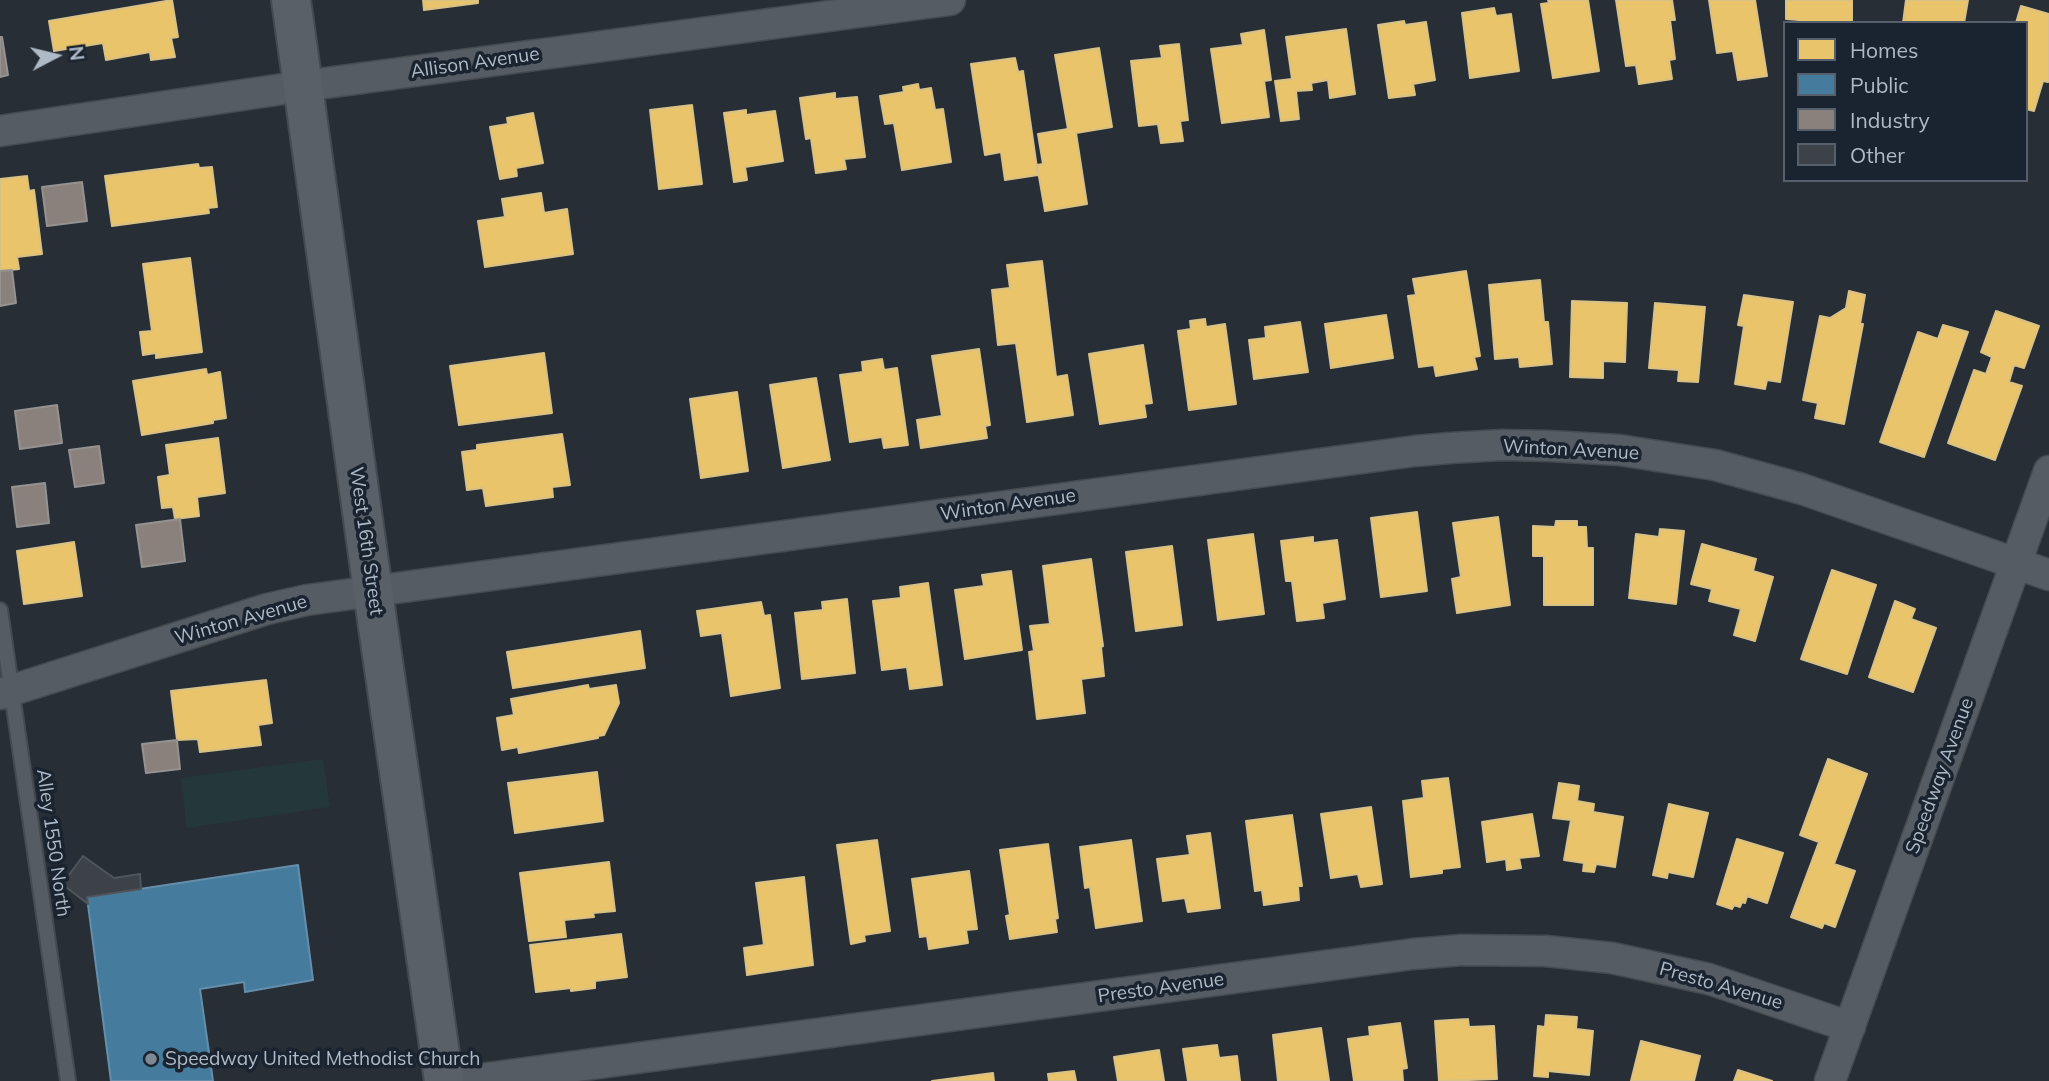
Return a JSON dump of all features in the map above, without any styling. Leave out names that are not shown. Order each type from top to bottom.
[{"type":"street","name":"West 16th Street","points":[[291,0],[444,1081]]},
{"type":"street","name":"Allison Avenue","points":[[0,131],[303,86],[950,0]]},
{"type":"street","name":"Winton Avenue","points":[[6,692],[267,609],[307,600],[1415,451],[1502,445],[1619,450],[1715,465],[1790,485],[2049,575]]},
{"type":"street","name":"Speedway Avenue","points":[[1830,1081],[2049,471]]},
{"type":"street","name":"Presto Avenue","points":[[465,1081],[1399,956],[1462,950],[1546,951],[1612,958],[1709,979],[1850,1027]]},
{"type":"lane","name":"Alley 1550 North","points":[[0,610],[6,692],[68,1081]]},
{"type":"green space","points":[[323,759],[330,807],[187,828],[181,778]]},
{"type":"building: Homes","points":[[172,0],[178,37],[171,38],[175,57],[151,60],[150,52],[106,60],[103,43],[54,51],[49,21]]},
{"type":"building: Homes","points":[[423,0],[478,0],[478,3],[424,10]]},
{"type":"building: Homes","points":[[1548,0],[1588,0],[1599,71],[1553,78],[1541,4],[1549,3]]},
{"type":"building: Homes","points":[[1616,0],[1672,0],[1675,20],[1670,20],[1675,59],[1669,60],[1672,79],[1639,84],[1636,65],[1626,66]]},
{"type":"building: Homes","points":[[1709,0],[1755,0],[1767,76],[1738,80],[1733,51],[1717,53]]},
{"type":"building: Homes","points":[[1786,0],[1852,0],[1852,21],[1786,19]]},
{"type":"building: Homes","points":[[1906,0],[1968,0],[1964,21],[1903,21]]},
{"type":"building: Homes","points":[[2021,6],[2049,14],[2049,80],[2043,81],[2034,111],[2028,110],[2028,21],[2017,21]]},
{"type":"building: Homes","points":[[1494,8],[1496,16],[1511,14],[1519,71],[1470,78],[1462,13]]},
{"type":"building: Homes","points":[[1404,21],[1405,25],[1426,22],[1435,80],[1413,84],[1415,95],[1389,98],[1378,25]]},
{"type":"building: Homes","points":[[1346,29],[1355,94],[1330,98],[1328,80],[1311,83],[1312,90],[1296,91],[1299,119],[1281,121],[1275,81],[1292,79],[1286,37]]},
{"type":"building: Homes","points":[[1264,30],[1271,80],[1264,81],[1269,117],[1222,123],[1211,49],[1243,45],[1241,34]]},
{"type":"building: Homes","points":[[1179,44],[1188,120],[1180,121],[1183,141],[1161,143],[1158,124],[1139,126],[1131,61],[1162,58],[1160,46]]},
{"type":"building: Homes","points":[[1099,48],[1112,127],[1076,133],[1087,204],[1045,211],[1037,165],[1043,164],[1038,134],[1068,129],[1055,55]]},
{"type":"building: Homes","points":[[1015,58],[1018,72],[1023,71],[1038,175],[1005,180],[1001,152],[985,155],[971,64]]},
{"type":"building: Homes","points":[[918,84],[919,90],[931,88],[935,110],[943,109],[951,162],[902,170],[894,123],[885,124],[880,96],[904,92],[903,87]]},
{"type":"building: Homes","points":[[835,93],[835,99],[857,97],[865,157],[844,159],[846,169],[816,173],[811,138],[806,139],[800,98]]},
{"type":"building: Homes","points":[[692,105],[702,184],[659,189],[650,110]]},
{"type":"building: Homes","points":[[746,110],[746,115],[775,111],[783,161],[745,167],[747,180],[734,182],[724,113]]},
{"type":"building: Homes","points":[[533,113],[543,163],[516,168],[517,176],[500,179],[490,127],[508,124],[507,118]]},
{"type":"building: Homes","points":[[198,164],[199,168],[212,167],[217,207],[208,208],[209,213],[112,226],[105,176]]},
{"type":"building: Homes","points":[[27,176],[29,191],[34,190],[42,254],[17,257],[19,269],[0,271],[0,179]]},
{"type":"building: Homes","points":[[541,193],[544,213],[567,209],[573,254],[485,267],[478,221],[505,217],[502,199]]},
{"type":"building: Homes","points":[[190,258],[202,352],[156,358],[156,353],[143,355],[140,332],[152,331],[143,264]]},
{"type":"building: Homes","points":[[1042,261],[1056,377],[1067,375],[1073,415],[1027,422],[1016,343],[998,345],[992,290],[1010,288],[1007,265]]},
{"type":"building: Homes","points":[[1466,271],[1480,356],[1474,357],[1477,369],[1436,376],[1434,365],[1419,367],[1408,296],[1416,295],[1413,279]]},
{"type":"building: Homes","points":[[1540,280],[1552,364],[1520,367],[1519,357],[1495,359],[1489,285]]},
{"type":"building: Homes","points":[[1849,291],[1865,295],[1860,324],[1863,324],[1844,424],[1815,418],[1818,403],[1803,400],[1820,316],[1830,318],[1846,308]]},
{"type":"building: Homes","points":[[1744,295],[1793,302],[1780,382],[1767,380],[1765,389],[1735,384],[1744,326],[1738,325]]},
{"type":"building: Homes","points":[[1572,301],[1627,303],[1625,362],[1603,361],[1603,378],[1570,377]]},
{"type":"building: Homes","points":[[1655,303],[1705,307],[1698,382],[1678,381],[1679,370],[1649,368]]},
{"type":"building: Homes","points":[[1996,311],[2039,326],[2024,368],[2014,365],[2009,382],[2022,386],[1995,460],[1948,443],[1974,370],[1986,374],[1992,357],[1981,352]]},
{"type":"building: Homes","points":[[1386,315],[1393,358],[1331,368],[1325,324]]},
{"type":"building: Homes","points":[[1205,319],[1206,327],[1225,324],[1236,404],[1189,410],[1178,331],[1191,329],[1190,321]]},
{"type":"building: Homes","points":[[1300,322],[1308,372],[1254,379],[1249,340],[1266,338],[1265,327]]},
{"type":"building: Homes","points":[[1943,325],[1968,332],[1924,457],[1880,442],[1918,332],[1938,339]]},
{"type":"building: Homes","points":[[1143,345],[1152,403],[1144,404],[1146,417],[1100,424],[1089,354]]},
{"type":"building: Homes","points":[[979,349],[990,425],[985,426],[987,438],[921,448],[917,420],[942,416],[932,356]]},
{"type":"building: Homes","points":[[544,353],[552,413],[459,425],[450,366]]},
{"type":"building: Homes","points":[[882,359],[884,370],[897,368],[908,445],[884,448],[882,437],[850,442],[840,375],[863,372],[862,362]]},
{"type":"building: Homes","points":[[206,369],[207,375],[220,372],[226,418],[213,420],[213,423],[142,435],[133,381]]},
{"type":"building: Homes","points":[[816,378],[830,460],[783,468],[770,385]]},
{"type":"building: Homes","points":[[737,392],[748,471],[701,478],[690,399]]},
{"type":"building: Homes","points":[[562,434],[570,485],[552,487],[553,497],[486,506],[483,488],[467,490],[462,452],[477,450],[477,445]]},
{"type":"building: Homes","points":[[218,438],[225,493],[197,497],[199,516],[175,519],[173,507],[162,508],[158,477],[170,475],[166,445]]},
{"type":"building: Homes","points":[[1417,512],[1427,591],[1381,597],[1371,518]]},
{"type":"building: Homes","points":[[1498,517],[1510,605],[1457,613],[1452,579],[1461,577],[1453,523]]},
{"type":"building: Homes","points":[[1556,521],[1577,521],[1577,527],[1586,527],[1587,548],[1593,548],[1593,605],[1544,605],[1544,556],[1533,556],[1533,526],[1555,527]]},
{"type":"building: Homes","points":[[1660,529],[1684,531],[1676,604],[1629,598],[1636,534],[1659,537]]},
{"type":"building: Homes","points":[[1253,534],[1264,614],[1218,620],[1208,540]]},
{"type":"building: Homes","points":[[1313,537],[1313,543],[1337,540],[1345,599],[1322,603],[1324,618],[1297,621],[1292,581],[1286,581],[1281,541]]},
{"type":"building: Homes","points":[[74,542],[82,596],[24,604],[17,551]]},
{"type":"building: Homes","points":[[1702,544],[1756,559],[1753,571],[1773,577],[1755,641],[1734,635],[1741,609],[1709,601],[1712,589],[1691,584]]},
{"type":"building: Homes","points":[[1172,546],[1182,625],[1136,631],[1126,552]]},
{"type":"building: Homes","points":[[1091,559],[1103,646],[1104,676],[1081,679],[1085,713],[1037,719],[1029,652],[1034,651],[1030,626],[1050,624],[1043,566]]},
{"type":"building: Homes","points":[[1832,570],[1876,585],[1847,674],[1801,659]]},
{"type":"building: Homes","points":[[1011,571],[1022,650],[965,659],[955,590],[984,586],[982,575]]},
{"type":"building: Homes","points":[[928,583],[942,685],[910,689],[907,667],[882,670],[873,601],[901,598],[900,587]]},
{"type":"building: Homes","points":[[847,599],[855,673],[802,679],[795,613],[823,610],[822,602]]},
{"type":"building: Homes","points":[[1895,601],[1915,609],[1911,619],[1936,628],[1913,692],[1869,677]]},
{"type":"building: Homes","points":[[761,602],[764,616],[770,615],[780,688],[731,696],[722,633],[701,636],[697,611]]},
{"type":"building: Homes","points":[[640,631],[645,668],[513,688],[507,652]]},
{"type":"building: Homes","points":[[266,680],[272,723],[258,725],[261,745],[200,752],[198,739],[177,740],[171,691]]},
{"type":"building: Homes","points":[[588,685],[589,689],[616,685],[619,703],[604,735],[519,753],[518,747],[502,750],[497,718],[514,715],[511,699]]},
{"type":"building: Homes","points":[[1828,759],[1867,774],[1834,864],[1855,871],[1835,927],[1824,923],[1822,928],[1791,917],[1819,842],[1800,835]]},
{"type":"building: Homes","points":[[597,772],[603,821],[515,833],[508,783]]},
{"type":"building: Homes","points":[[1448,778],[1460,867],[1442,869],[1442,873],[1411,877],[1403,801],[1424,798],[1422,781]]},
{"type":"building: Homes","points":[[1559,783],[1579,786],[1577,801],[1594,804],[1593,812],[1623,817],[1615,867],[1596,864],[1594,872],[1583,871],[1584,863],[1564,860],[1571,820],[1553,818]]},
{"type":"building: Homes","points":[[1669,804],[1708,813],[1693,877],[1668,872],[1667,878],[1653,875]]},
{"type":"building: Homes","points":[[1371,807],[1382,884],[1361,887],[1358,874],[1331,878],[1321,814]]},
{"type":"building: Homes","points":[[1532,814],[1539,856],[1519,858],[1521,868],[1507,870],[1506,859],[1487,862],[1482,822]]},
{"type":"building: Homes","points":[[1292,815],[1302,886],[1298,886],[1299,900],[1264,905],[1262,890],[1255,891],[1246,821]]},
{"type":"building: Homes","points":[[1210,833],[1220,908],[1188,912],[1185,898],[1163,901],[1157,859],[1190,855],[1187,836]]},
{"type":"building: Homes","points":[[1737,839],[1783,853],[1767,903],[1747,896],[1740,907],[1734,905],[1732,909],[1717,904]]},
{"type":"building: Homes","points":[[877,840],[890,931],[864,935],[865,941],[851,944],[837,845]]},
{"type":"building: Homes","points":[[1131,840],[1142,921],[1096,928],[1090,887],[1085,888],[1080,847]]},
{"type":"building: Homes","points":[[1048,844],[1058,918],[1055,919],[1057,932],[1010,939],[1006,916],[1010,915],[1000,850]]},
{"type":"building: Homes","points":[[609,862],[615,911],[593,913],[594,917],[564,920],[566,937],[529,941],[520,873]]},
{"type":"building: Homes","points":[[969,871],[977,929],[966,930],[968,943],[929,949],[927,936],[920,937],[912,879]]},
{"type":"building: Homes","points":[[804,877],[813,965],[747,975],[744,948],[764,945],[756,883]]},
{"type":"building: Homes","points":[[621,934],[627,977],[595,981],[595,988],[536,992],[530,945]]},
{"type":"building: Homes","points":[[1546,1015],[1577,1017],[1576,1029],[1593,1031],[1589,1075],[1548,1071],[1548,1077],[1534,1076],[1538,1026],[1545,1027]]},
{"type":"building: Homes","points":[[1468,1019],[1469,1027],[1494,1026],[1497,1079],[1439,1081],[1435,1021]]},
{"type":"building: Homes","points":[[1400,1023],[1407,1068],[1402,1069],[1403,1081],[1354,1081],[1348,1039],[1370,1036],[1369,1027]]},
{"type":"building: Homes","points":[[1321,1028],[1329,1081],[1278,1081],[1273,1035]]},
{"type":"building: Homes","points":[[1641,1041],[1700,1056],[1694,1081],[1631,1081]]},
{"type":"building: Homes","points":[[1217,1045],[1219,1058],[1237,1056],[1240,1081],[1188,1081],[1183,1049]]},
{"type":"building: Homes","points":[[1159,1050],[1164,1081],[1118,1081],[1114,1057]]},
{"type":"building: Homes","points":[[1738,1070],[1772,1081],[1734,1081]]},
{"type":"building: Homes","points":[[1074,1071],[1076,1081],[1049,1081],[1048,1074]]},
{"type":"building: Homes","points":[[993,1073],[994,1081],[932,1081]]},
{"type":"building: Public","points":[[298,865],[313,980],[245,992],[244,982],[200,989],[213,1081],[111,1081],[87,897]]},
{"type":"building: Industry","points":[[0,37],[8,75],[0,77]]},
{"type":"building: Industry","points":[[82,182],[87,221],[47,226],[42,187]]},
{"type":"building: Industry","points":[[12,270],[16,303],[0,306],[0,271]]},
{"type":"building: Industry","points":[[57,405],[62,443],[20,449],[15,411]]},
{"type":"building: Industry","points":[[99,446],[104,483],[75,487],[69,450]]},
{"type":"building: Industry","points":[[45,483],[49,523],[17,527],[12,487]]},
{"type":"building: Industry","points":[[180,519],[185,561],[142,567],[136,525]]},
{"type":"building: Industry","points":[[177,740],[180,769],[146,773],[142,744]]},
{"type":"building: Other","points":[[83,856],[114,878],[140,874],[141,889],[87,897],[88,904],[62,884]]},
{"type":"place","name":"Speedway United Methodist Church","points":[[151,1059]]}]
